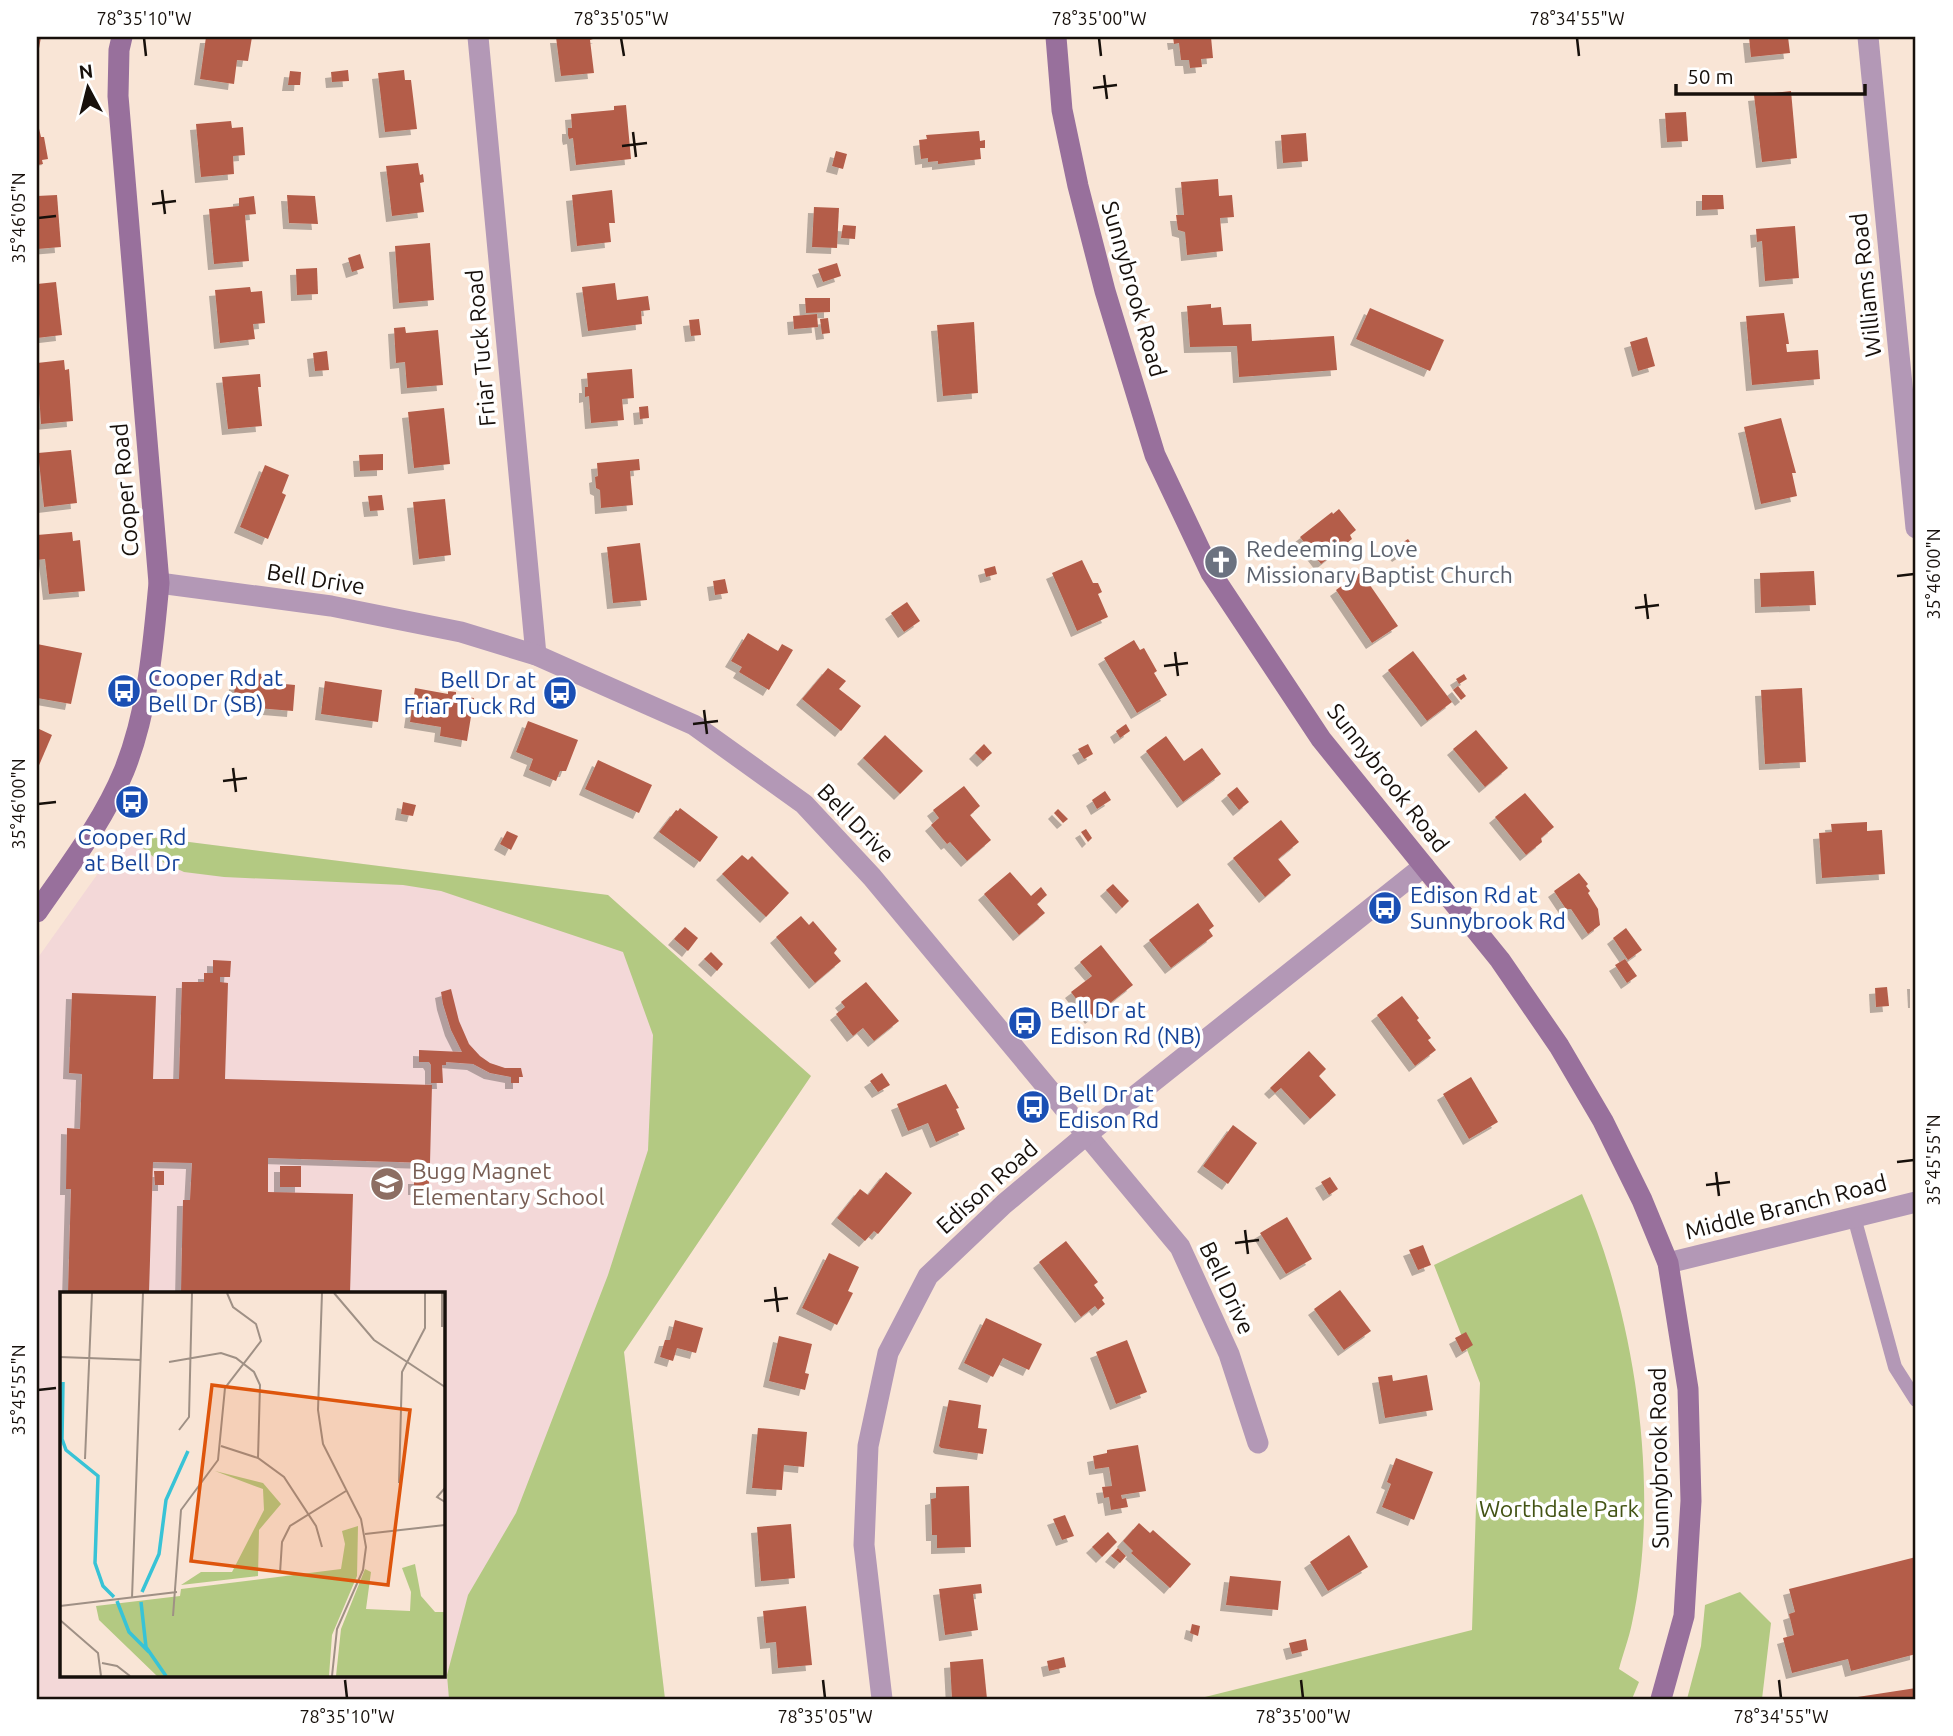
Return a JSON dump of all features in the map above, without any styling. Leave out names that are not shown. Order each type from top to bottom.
[{"type":"main road","name":"Cooper Road","points":[[37,912],[104,811],[124,771],[141,719],[152,653],[159,583],[118,96],[119,50],[122,37]]},
{"type":"main road","name":"Sunnybrook Road","points":[[1056,37],[1062,110],[1077,186],[1105,291],[1155,455],[1211,573],[1321,739],[1500,960],[1559,1046],[1603,1121],[1642,1200],[1668,1263],[1688,1389],[1691,1501],[1684,1616],[1661,1699]]},
{"type":"street","name":"Friar Tuck Road","points":[[478,37],[536,655]]},
{"type":"street","name":"Williams Road","points":[[1868,37],[1916,528]]},
{"type":"street","name":"Bell Drive","points":[[159,583],[344,608],[461,632],[536,655],[694,725],[804,804],[872,877],[1180,1247],[1229,1354],[1258,1443]]},
{"type":"street","name":"Edison Road","points":[[882,1699],[864,1545],[868,1446],[888,1353],[928,1276],[1004,1204],[1086,1135],[1424,866]]},
{"type":"street","name":"Middle Branch Road","points":[[1668,1263],[1916,1202]]},
{"type":"lane","points":[[1854,1217],[1895,1367],[1916,1401]]},
{"type":"shaded area","name":"Bugg Magnet Elementary School","points":[[126,834],[608,895],[811,1076],[624,1352],[665,1699],[37,1699],[37,959]]},
{"type":"green space","points":[[126,834],[608,895],[811,1076],[624,1352],[665,1699],[449,1699],[447,1675],[468,1595],[516,1513],[608,1275],[648,1150],[653,1035],[623,952],[441,891],[403,885],[224,877],[184,872],[156,859]]},
{"type":"green space","name":"Worthdale Park","points":[[1582,1194],[1617,1294],[1638,1405],[1644,1518],[1640,1572],[1632,1623],[1619,1669],[1639,1682],[1632,1699],[1197,1699],[1472,1630],[1480,1383],[1434,1265]]},
{"type":"green space","points":[[1740,1592],[1771,1623],[1762,1699],[1687,1699],[1701,1646],[1705,1605]]},
{"type":"building","points":[[37,37],[41,37],[38,54],[37,54]]},
{"type":"building","points":[[206,37],[252,37],[248,61],[237,60],[234,84],[200,79]]},
{"type":"building","points":[[556,37],[599,37],[590,40],[594,73],[561,76]]},
{"type":"building","points":[[1173,37],[1211,37],[1213,58],[1201,59],[1202,67],[1190,68],[1189,60],[1181,60],[1179,43],[1174,44]]},
{"type":"building","points":[[1749,37],[1788,37],[1790,53],[1751,57]]},
{"type":"building","points":[[348,70],[349,81],[332,82],[331,72]]},
{"type":"building","points":[[404,70],[405,80],[411,80],[417,129],[385,132],[378,73]]},
{"type":"building","points":[[290,71],[301,72],[300,85],[288,85]]},
{"type":"building","points":[[1791,91],[1797,158],[1762,162],[1754,95]]},
{"type":"building","points":[[626,105],[631,159],[576,165],[573,138],[569,139],[568,135],[568,128],[572,128],[571,114],[614,110],[614,106]]},
{"type":"building","points":[[1686,112],[1688,141],[1667,142],[1665,113]]},
{"type":"building","points":[[37,120],[41,137],[44,137],[48,159],[37,165]]},
{"type":"building","points":[[231,121],[232,128],[243,127],[245,155],[233,156],[234,174],[201,177],[196,124]]},
{"type":"building","points":[[979,131],[980,141],[985,140],[985,148],[980,148],[981,159],[938,164],[938,161],[928,162],[928,158],[921,159],[919,140],[927,139],[926,135]]},
{"type":"building","points":[[1306,133],[1308,161],[1283,163],[1281,135]]},
{"type":"building","points":[[836,151],[847,154],[843,169],[832,166]]},
{"type":"building","points":[[418,163],[424,182],[420,183],[424,212],[392,216],[386,166]]},
{"type":"building","points":[[1218,179],[1219,196],[1232,195],[1234,217],[1220,218],[1223,251],[1187,255],[1185,232],[1178,230],[1176,215],[1184,215],[1181,182]]},
{"type":"building","points":[[612,190],[615,223],[609,223],[611,242],[577,246],[572,195]]},
{"type":"building","points":[[57,195],[61,247],[37,249],[37,196]]},
{"type":"building","points":[[287,195],[315,196],[318,224],[289,223]]},
{"type":"building","points":[[1702,195],[1723,195],[1724,209],[1702,210]]},
{"type":"building","points":[[254,196],[256,214],[245,215],[249,261],[214,264],[209,209],[239,206],[239,198]]},
{"type":"building","points":[[814,207],[839,208],[837,248],[812,247]]},
{"type":"building","points":[[843,225],[856,226],[855,239],[841,238]]},
{"type":"building","points":[[1795,226],[1799,278],[1765,281],[1762,241],[1757,242],[1756,229]]},
{"type":"building","points":[[430,243],[434,300],[399,303],[395,246]]},
{"type":"building","points":[[360,254],[364,268],[352,272],[348,258]]},
{"type":"building","points":[[837,263],[841,276],[823,282],[818,269]]},
{"type":"building","points":[[317,268],[318,294],[297,295],[296,269]]},
{"type":"building","points":[[56,282],[62,335],[37,338],[37,284]]},
{"type":"building","points":[[615,283],[617,300],[648,296],[650,310],[641,311],[642,324],[588,331],[582,287]]},
{"type":"building","points":[[250,287],[251,292],[262,291],[265,323],[253,324],[255,339],[220,343],[215,290]]},
{"type":"building","points":[[805,298],[830,298],[830,312],[806,313]]},
{"type":"building","points":[[1211,304],[1211,308],[1221,307],[1223,325],[1251,324],[1252,341],[1334,336],[1337,370],[1239,377],[1237,346],[1190,347],[1187,306]]},
{"type":"building","points":[[1370,308],[1444,340],[1430,371],[1356,339]]},
{"type":"building","points":[[1784,313],[1789,344],[1786,344],[1787,352],[1818,350],[1820,379],[1752,385],[1746,316]]},
{"type":"building","points":[[817,314],[818,327],[794,329],[793,316]]},
{"type":"building","points":[[828,318],[830,333],[822,334],[820,319]]},
{"type":"building","points":[[699,319],[701,335],[691,336],[689,320]]},
{"type":"building","points":[[974,322],[978,393],[943,396],[937,325]]},
{"type":"building","points":[[405,327],[406,333],[438,330],[443,385],[407,388],[405,362],[396,363],[394,328]]},
{"type":"building","points":[[1647,337],[1655,366],[1638,371],[1630,342]]},
{"type":"building","points":[[327,351],[329,370],[315,371],[313,353]]},
{"type":"building","points":[[64,360],[65,370],[69,369],[73,421],[41,424],[37,363]]},
{"type":"building","points":[[632,369],[634,398],[622,399],[624,420],[591,423],[589,396],[585,397],[585,387],[588,387],[587,373]]},
{"type":"building","points":[[260,374],[261,387],[258,387],[262,426],[228,429],[222,377]]},
{"type":"building","points":[[648,406],[649,418],[640,419],[639,407]]},
{"type":"building","points":[[444,408],[450,464],[414,468],[408,412]]},
{"type":"building","points":[[1781,418],[1796,473],[1792,473],[1797,496],[1761,504],[1744,427]]},
{"type":"building","points":[[71,450],[77,503],[44,507],[38,453]]},
{"type":"building","points":[[383,454],[383,470],[360,471],[359,455]]},
{"type":"building","points":[[639,459],[640,470],[630,471],[633,505],[601,508],[600,490],[596,488],[595,477],[598,476],[597,463]]},
{"type":"building","points":[[265,465],[289,475],[282,493],[286,495],[268,539],[240,527]]},
{"type":"building","points":[[382,495],[384,510],[370,511],[368,496]]},
{"type":"building","points":[[445,499],[451,555],[419,559],[413,502]]},
{"type":"building","points":[[1339,509],[1356,530],[1350,535],[1352,539],[1321,564],[1300,537]]},
{"type":"building","points":[[72,532],[73,541],[80,540],[85,591],[49,594],[45,559],[37,560],[37,535]]},
{"type":"building","points":[[1408,539],[1413,546],[1398,556],[1393,549]]},
{"type":"building","points":[[640,543],[647,600],[613,603],[607,547]]},
{"type":"building","points":[[1082,560],[1093,583],[1098,583],[1102,592],[1098,594],[1108,617],[1077,631],[1052,573]]},
{"type":"building","points":[[995,566],[997,574],[986,577],[984,569]]},
{"type":"building","points":[[1814,571],[1816,605],[1761,607],[1760,573]]},
{"type":"building","points":[[1361,572],[1398,626],[1372,643],[1336,590]]},
{"type":"building","points":[[725,579],[728,593],[715,595],[713,581]]},
{"type":"building","points":[[907,602],[920,621],[904,632],[891,613]]},
{"type":"building","points":[[748,633],[778,651],[782,644],[793,650],[769,690],[739,672],[742,667],[731,661]]},
{"type":"building","points":[[1134,640],[1140,650],[1144,648],[1167,695],[1137,713],[1104,658]]},
{"type":"building","points":[[37,644],[82,653],[71,704],[37,698]]},
{"type":"building","points":[[1413,651],[1452,702],[1427,721],[1388,670]]},
{"type":"building","points":[[828,668],[846,681],[839,689],[861,706],[841,731],[802,699]]},
{"type":"building","points":[[236,672],[264,674],[264,682],[295,685],[293,711],[233,706]]},
{"type":"building","points":[[1464,674],[1467,679],[1459,684],[1456,679]]},
{"type":"building","points":[[325,681],[382,690],[378,722],[321,714]]},
{"type":"building","points":[[1458,686],[1466,696],[1461,700],[1453,690]]},
{"type":"building","points":[[415,688],[448,694],[448,691],[456,692],[456,695],[474,698],[467,741],[440,736],[441,727],[410,722]]},
{"type":"building","points":[[1802,688],[1806,762],[1765,764],[1761,690]]},
{"type":"building","points":[[528,721],[578,740],[566,771],[560,771],[556,781],[529,770],[533,759],[516,752]]},
{"type":"building","points":[[1126,724],[1130,731],[1120,738],[1116,731]]},
{"type":"building","points":[[37,728],[52,735],[37,770]]},
{"type":"building","points":[[1476,730],[1508,768],[1485,787],[1453,749]]},
{"type":"building","points":[[885,735],[923,771],[900,794],[863,758]]},
{"type":"building","points":[[1166,736],[1184,761],[1202,748],[1221,774],[1183,802],[1146,751]]},
{"type":"building","points":[[984,744],[992,753],[983,761],[975,753]]},
{"type":"building","points":[[1088,744],[1093,754],[1084,759],[1078,749]]},
{"type":"building","points":[[598,760],[652,785],[639,813],[585,789]]},
{"type":"building","points":[[964,786],[980,806],[970,815],[991,840],[967,861],[950,842],[947,844],[931,825],[939,818],[933,810]]},
{"type":"building","points":[[1237,787],[1249,802],[1239,810],[1227,795]]},
{"type":"building","points":[[1105,791],[1111,800],[1097,809],[1092,800]]},
{"type":"building","points":[[1525,793],[1554,827],[1541,838],[1542,842],[1526,855],[1495,817]]},
{"type":"building","points":[[403,802],[416,805],[413,816],[401,814]]},
{"type":"building","points":[[680,808],[718,837],[700,862],[659,832]]},
{"type":"building","points":[[1058,809],[1068,819],[1063,823],[1054,813]]},
{"type":"building","points":[[1281,820],[1299,842],[1278,859],[1291,875],[1265,897],[1233,858]]},
{"type":"building","points":[[1867,822],[1867,831],[1882,830],[1885,874],[1822,878],[1819,833],[1832,832],[1831,824]]},
{"type":"building","points":[[1086,829],[1092,838],[1088,842],[1081,832]]},
{"type":"building","points":[[507,831],[518,836],[511,850],[500,844]]},
{"type":"building","points":[[742,855],[748,860],[752,856],[789,893],[766,917],[722,874]]},
{"type":"building","points":[[1010,872],[1031,896],[1041,887],[1047,895],[1037,904],[1045,913],[1019,935],[984,894]]},
{"type":"building","points":[[1579,873],[1588,884],[1588,893],[1598,909],[1600,925],[1588,934],[1571,909],[1566,909],[1554,891]]},
{"type":"building","points":[[1113,884],[1129,901],[1122,908],[1106,890]]},
{"type":"building","points":[[1198,903],[1214,926],[1209,930],[1213,936],[1171,968],[1149,940]]},
{"type":"building","points":[[801,916],[809,925],[813,921],[837,949],[834,953],[841,961],[815,983],[776,937]]},
{"type":"building","points":[[685,927],[698,938],[688,951],[674,939]]},
{"type":"building","points":[[1626,928],[1642,950],[1628,960],[1613,938]]},
{"type":"building","points":[[1101,945],[1133,985],[1091,1018],[1071,992],[1092,976],[1080,962]]},
{"type":"building","points":[[711,952],[723,964],[717,971],[704,959]]},
{"type":"building","points":[[1625,959],[1637,976],[1627,983],[1615,965]]},
{"type":"building","points":[[213,960],[231,961],[230,977],[220,977],[220,982],[228,983],[225,1079],[432,1085],[430,1163],[268,1158],[268,1192],[353,1194],[350,1292],[181,1292],[183,1200],[190,1200],[192,1163],[153,1162],[149,1292],[68,1292],[71,1189],[66,1189],[67,1128],[80,1129],[82,1074],[69,1073],[72,993],[156,996],[153,1079],[179,1079],[182,982],[204,982],[204,973],[213,973]]},
{"type":"building","points":[[866,982],[899,1021],[874,1041],[863,1028],[853,1036],[836,1014],[845,1007],[841,1002]]},
{"type":"building","points":[[1913,983],[1916,983],[1916,1002],[1914,1002]]},
{"type":"building","points":[[1887,987],[1889,1006],[1876,1007],[1875,988]]},
{"type":"building","points":[[451,989],[459,1021],[469,1044],[490,1063],[505,1068],[521,1068],[523,1077],[519,1077],[519,1083],[511,1083],[511,1077],[490,1073],[473,1064],[446,1062],[446,1065],[442,1065],[443,1083],[431,1083],[431,1065],[429,1062],[419,1062],[419,1050],[462,1052],[451,1030],[443,1004],[441,992]]},
{"type":"building","points":[[1402,996],[1419,1018],[1417,1020],[1431,1038],[1428,1040],[1436,1050],[1415,1066],[1377,1015]]},
{"type":"building","points":[[1309,1051],[1326,1069],[1319,1076],[1336,1095],[1310,1119],[1281,1088],[1275,1093],[1270,1088]]},
{"type":"building","points":[[882,1073],[890,1085],[878,1092],[870,1081]]},
{"type":"building","points":[[1471,1077],[1498,1122],[1469,1139],[1443,1094]]},
{"type":"building","points":[[946,1084],[959,1108],[956,1109],[965,1129],[936,1142],[928,1123],[908,1131],[897,1104]]},
{"type":"building","points":[[1233,1125],[1257,1143],[1228,1184],[1203,1166]]},
{"type":"building","points":[[280,1166],[301,1166],[301,1187],[280,1187]]},
{"type":"building","points":[[154,1171],[164,1171],[164,1185],[155,1185]]},
{"type":"building","points":[[886,1172],[912,1193],[878,1234],[874,1231],[865,1241],[837,1218],[860,1189],[868,1195]]},
{"type":"building","points":[[1330,1177],[1338,1189],[1329,1195],[1321,1182]]},
{"type":"building","points":[[414,1178],[429,1178],[429,1189],[414,1189]]},
{"type":"building","points":[[1287,1217],[1312,1259],[1286,1274],[1260,1233]]},
{"type":"building","points":[[1066,1241],[1098,1282],[1094,1285],[1104,1298],[1102,1300],[1105,1304],[1098,1310],[1095,1306],[1081,1317],[1039,1262]]},
{"type":"building","points":[[1423,1245],[1431,1265],[1418,1270],[1409,1250]]},
{"type":"building","points":[[829,1253],[859,1267],[848,1291],[853,1293],[837,1325],[802,1308]]},
{"type":"building","points":[[1340,1290],[1371,1331],[1344,1350],[1314,1309]]},
{"type":"building","points":[[986,1318],[1042,1344],[1029,1370],[1003,1358],[993,1377],[964,1363]]},
{"type":"building","points":[[675,1320],[703,1328],[696,1353],[677,1348],[673,1361],[660,1357],[665,1340],[670,1340]]},
{"type":"building","points":[[1466,1332],[1473,1345],[1462,1352],[1455,1338]]},
{"type":"building","points":[[779,1336],[812,1344],[805,1373],[809,1374],[805,1390],[769,1381]]},
{"type":"building","points":[[1127,1340],[1147,1392],[1116,1404],[1096,1352]]},
{"type":"building","points":[[1392,1375],[1393,1381],[1427,1375],[1433,1410],[1385,1418],[1378,1377]]},
{"type":"building","points":[[949,1400],[981,1405],[978,1428],[987,1429],[983,1454],[939,1446]]},
{"type":"building","points":[[758,1428],[807,1432],[804,1467],[784,1465],[782,1490],[752,1488]]},
{"type":"building","points":[[1138,1445],[1146,1491],[1121,1495],[1122,1499],[1126,1498],[1128,1507],[1111,1510],[1109,1497],[1104,1498],[1102,1487],[1112,1486],[1109,1467],[1095,1469],[1093,1456],[1107,1453],[1107,1450]]},
{"type":"building","points":[[1396,1458],[1433,1472],[1414,1520],[1382,1507],[1391,1484],[1387,1482]]},
{"type":"building","points":[[969,1486],[971,1547],[937,1548],[937,1535],[932,1535],[931,1499],[936,1498],[936,1487]]},
{"type":"building","points":[[1065,1515],[1074,1536],[1062,1540],[1053,1519]]},
{"type":"building","points":[[1139,1523],[1150,1533],[1153,1530],[1191,1564],[1170,1588],[1131,1553],[1133,1551],[1123,1541]]},
{"type":"building","points":[[791,1524],[795,1578],[761,1581],[757,1527]]},
{"type":"building","points":[[1108,1532],[1117,1542],[1102,1557],[1092,1547]]},
{"type":"building","points":[[1349,1535],[1368,1567],[1328,1591],[1310,1562]]},
{"type":"building","points":[[1118,1548],[1126,1556],[1120,1563],[1111,1556]]},
{"type":"building","points":[[1916,1557],[1916,1654],[1851,1671],[1848,1659],[1792,1673],[1783,1638],[1794,1635],[1789,1614],[1795,1612],[1789,1589]]},
{"type":"building","points":[[1230,1576],[1281,1581],[1278,1610],[1226,1605]]},
{"type":"building","points":[[981,1584],[982,1593],[973,1594],[978,1630],[945,1635],[939,1589]]},
{"type":"building","points":[[806,1606],[812,1665],[778,1668],[776,1642],[766,1643],[763,1611]]},
{"type":"building","points":[[1192,1624],[1200,1626],[1198,1636],[1190,1633]]},
{"type":"building","points":[[1306,1639],[1308,1650],[1292,1654],[1289,1643]]},
{"type":"building","points":[[1064,1657],[1066,1667],[1049,1671],[1047,1661]]},
{"type":"building","points":[[983,1659],[987,1699],[952,1699],[950,1662]]},
{"type":"building","points":[[1916,1688],[1916,1699],[1851,1699],[1851,1698]]},
{"type":"place","name":"Redeeming Love Missionary Baptist Church","points":[[1221,562]]},
{"type":"place","name":"Cooper Rd at Bell Dr (SB)","points":[[124,691]]},
{"type":"place","name":"Bell Dr at Friar Tuck Rd","points":[[560,693]]},
{"type":"place","name":"Cooper Rd at Bell Dr","points":[[132,802]]},
{"type":"place","name":"Edison Rd at Sunnybrook Rd","points":[[1385,908]]},
{"type":"place","name":"Bell Dr at Edison Rd (NB)","points":[[1025,1023]]},
{"type":"place","name":"Bell Dr at Edison Rd","points":[[1033,1107]]},
{"type":"place","name":"Bugg Magnet Elementary School","points":[[387,1184]]}]
